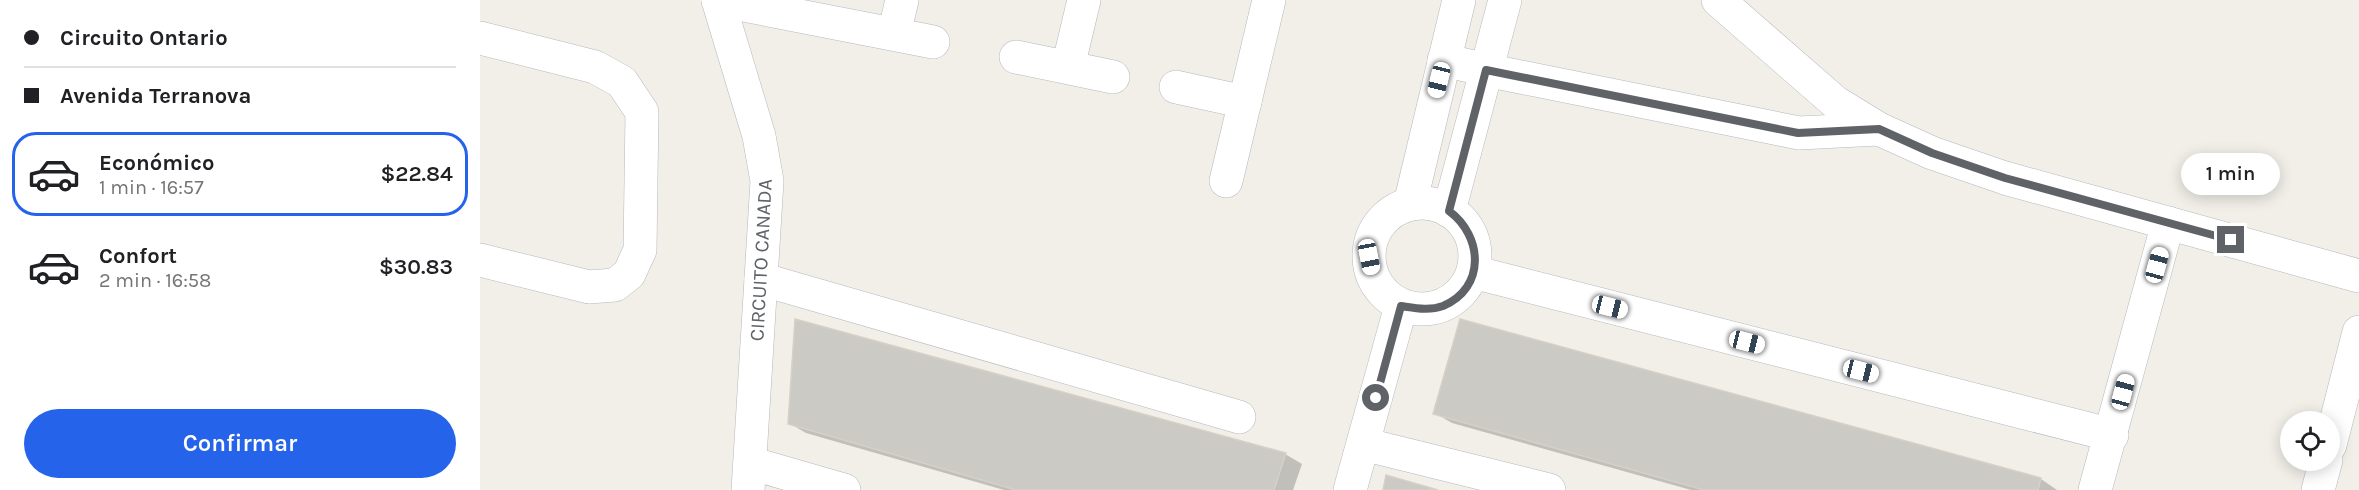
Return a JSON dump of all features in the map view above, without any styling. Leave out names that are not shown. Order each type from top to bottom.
[{"type":"street","points":[[718,0],[933,42]]},
{"type":"street","name":"CIRCUITO CANADA","points":[[718,0],[756,124],[767,181],[749,476]]},
{"type":"street","points":[[894,34],[902,0]]},
{"type":"street","points":[[1068,67],[1084,0]]},
{"type":"street","points":[[1226,181],[1269,0]]},
{"type":"street","points":[[1410,204],[1458,0]]},
{"type":"street","points":[[1449,211],[1505,0]]},
{"type":"street","points":[[1718,0],[1835,102],[1879,129],[1932,153],[2005,178],[2359,276]]},
{"type":"street","points":[[480,38],[595,67],[622,82],[642,112],[640,250],[629,274],[615,285],[589,287],[480,260]]},
{"type":"street","points":[[1016,57],[1113,76]]},
{"type":"street","points":[[1444,60],[1798,133],[1879,129]]},
{"type":"street","points":[[1176,87],[1245,102]]},
{"type":"street","points":[[1422,203],[1442,207],[1449,211],[1460,219],[1472,238],[1476,259],[1473,272],[1460,294],[1443,306],[1422,310],[1401,306],[1384,294],[1372,277],[1369,257],[1372,239],[1384,219],[1410,204],[1422,203]]},
{"type":"street","points":[[2095,490],[2112,435],[2168,223]]},
{"type":"street","points":[[1473,272],[2112,435]]},
{"type":"street","points":[[761,279],[1239,417]]},
{"type":"street","points":[[1350,490],[1401,306]]},
{"type":"street","points":[[2339,411],[2359,332]]},
{"type":"street","points":[[1363,444],[1549,490]]},
{"type":"street","points":[[2318,490],[2323,471]]},
{"type":"street","points":[[749,476],[844,490]]},
{"type":"building","points":[[795,319],[1286,453],[1274,490],[1016,490],[788,424]]},
{"type":"building","points":[[1460,319],[2041,478],[2038,490],[1704,490],[1433,414]]},
{"type":"building","points":[[1386,475],[1438,490],[1383,490]]},
{"type":"route","points":[[1376,398],[1401,306],[1422,310],[1443,306],[1460,294],[1472,277],[1476,259],[1472,238],[1460,219],[1449,211],[1486,70],[1798,133],[1879,129],[1932,153],[2005,178],[2231,240]]}]
